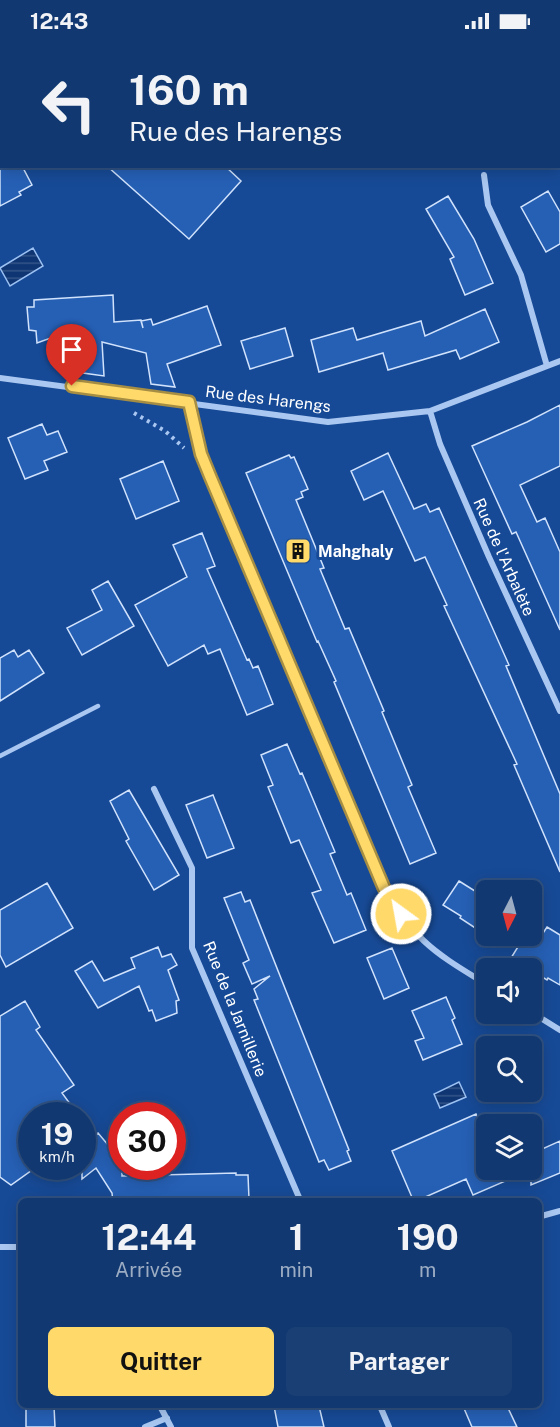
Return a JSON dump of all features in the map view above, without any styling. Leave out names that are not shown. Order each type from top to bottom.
[{"type":"street","points":[[484,175],[488,205],[521,275],[547,366]]},
{"type":"street","name":"Rue des Harengs","points":[[0,378],[327,422],[430,411],[560,361]]},
{"type":"street","points":[[189,402],[201,454],[384,888],[401,914],[424,941],[476,978]]},
{"type":"street","name":"Rue de l'Arbalète","points":[[430,411],[440,444],[484,547],[560,711]]},
{"type":"street","name":"Rue de la Jarnillerie","points":[[154,789],[192,868],[192,948],[299,1198]]},
{"type":"street","points":[[542,1019],[560,1030]]},
{"type":"street","points":[[542,1216],[560,1211]]},
{"type":"street","points":[[0,1247],[18,1247]]},
{"type":"street","points":[[161,1408],[171,1427]]},
{"type":"street","points":[[381,1408],[388,1427]]},
{"type":"street","points":[[146,1427],[166,1418]]},
{"type":"lane","points":[[0,756],[98,706]]},
{"type":"path","points":[[127,410],[150,421],[187,450],[201,454]]},
{"type":"water","points":[[33,248],[43,266],[10,286],[0,268]]},
{"type":"water","points":[[459,1082],[466,1097],[440,1108],[434,1094]]},
{"type":"building","points":[[0,168],[23,168],[32,185],[19,192],[21,195],[0,206]]},
{"type":"building","points":[[109,168],[227,168],[241,181],[189,239]]},
{"type":"building","points":[[548,191],[560,212],[560,244],[546,252],[521,207]]},
{"type":"building","points":[[448,196],[474,239],[493,283],[465,295],[450,259],[454,257],[426,209]]},
{"type":"building","points":[[113,295],[114,322],[151,319],[153,325],[207,306],[221,345],[167,364],[175,387],[151,384],[146,353],[102,342],[104,376],[83,373],[81,339],[59,335],[37,343],[36,331],[29,330],[27,307],[34,307],[34,300]]},
{"type":"building","points":[[485,309],[499,342],[460,359],[456,350],[388,370],[383,353],[319,372],[311,340],[353,328],[357,340],[421,321],[425,336]]},
{"type":"building","points":[[285,328],[293,356],[250,369],[241,341]]},
{"type":"building","points":[[560,405],[560,466],[520,485],[537,522],[545,518],[560,552],[560,630],[516,532],[512,534],[472,446]]},
{"type":"building","points":[[42,424],[47,435],[58,431],[67,452],[44,461],[48,470],[25,479],[8,438]]},
{"type":"building","points":[[388,453],[414,509],[426,504],[430,512],[439,508],[509,665],[506,666],[560,794],[560,872],[514,765],[517,764],[444,606],[447,605],[425,557],[415,561],[383,491],[364,500],[351,471]]},
{"type":"building","points":[[289,455],[291,458],[294,457],[308,489],[301,492],[303,497],[296,500],[324,568],[320,569],[345,629],[349,628],[384,711],[382,712],[412,785],[408,787],[436,853],[410,864],[334,682],[336,681],[317,642],[246,473]]},
{"type":"building","points":[[163,461],[179,501],[136,519],[120,479]]},
{"type":"building","points":[[202,533],[215,566],[207,569],[247,660],[249,659],[253,668],[258,666],[273,704],[247,715],[220,649],[208,654],[204,645],[168,666],[135,605],[187,577],[173,545]]},
{"type":"building","points":[[108,581],[134,626],[82,655],[67,628],[102,610],[92,590]]},
{"type":"building","points":[[14,650],[18,657],[29,650],[44,673],[0,701],[0,658]]},
{"type":"building","points":[[287,744],[300,774],[302,773],[335,852],[330,854],[347,895],[351,893],[366,930],[334,943],[312,893],[321,890],[299,840],[291,843],[268,787],[273,785],[261,755]]},
{"type":"building","points":[[129,790],[179,875],[154,890],[126,841],[129,839],[110,801]]},
{"type":"building","points":[[213,795],[234,848],[207,858],[186,805]]},
{"type":"building","points":[[459,881],[476,892],[476,928],[460,918],[461,916],[443,905]]},
{"type":"building","points":[[47,883],[73,928],[6,967],[0,955],[0,910]]},
{"type":"building","points":[[241,892],[245,902],[250,900],[349,1150],[347,1151],[351,1161],[329,1170],[324,1160],[319,1162],[254,1000],[258,999],[254,989],[270,976],[252,984],[243,963],[249,960],[224,898]]},
{"type":"building","points":[[547,927],[560,935],[560,985],[542,977],[542,958],[511,958],[518,946],[542,946],[542,935]]},
{"type":"building","points":[[158,947],[162,957],[171,954],[177,965],[168,970],[179,1000],[176,1001],[177,1013],[156,1021],[152,1010],[149,1011],[139,986],[98,1008],[75,971],[92,961],[104,981],[135,968],[131,958]]},
{"type":"building","points":[[392,948],[409,988],[384,999],[367,958]]},
{"type":"building","points":[[446,997],[462,1044],[423,1060],[415,1041],[424,1038],[412,1011]]},
{"type":"building","points":[[25,1001],[40,1027],[36,1030],[74,1085],[62,1093],[69,1102],[18,1102],[18,1180],[11,1185],[0,1177],[0,1016]]},
{"type":"building","points":[[476,1114],[476,1180],[508,1180],[473,1195],[466,1179],[423,1198],[412,1198],[392,1151]]},
{"type":"building","points":[[98,1133],[108,1145],[108,1180],[186,1180],[186,1174],[236,1173],[236,1175],[248,1175],[249,1198],[113,1198],[112,1193],[96,1168],[96,1135]]},
{"type":"building","points":[[560,1141],[560,1173],[531,1185],[531,1180],[542,1180],[542,1149]]},
{"type":"building","points":[[26,1408],[54,1408],[55,1427],[26,1427]]},
{"type":"building","points":[[274,1408],[319,1408],[324,1427],[278,1427]]},
{"type":"building","points":[[464,1408],[508,1408],[517,1427],[472,1427]]},
{"type":"place","name":"Mahghaly","points":[[298,551]]},
{"type":"route","points":[[72,386],[189,402],[201,454],[210,476],[384,888],[401,914]]}]
